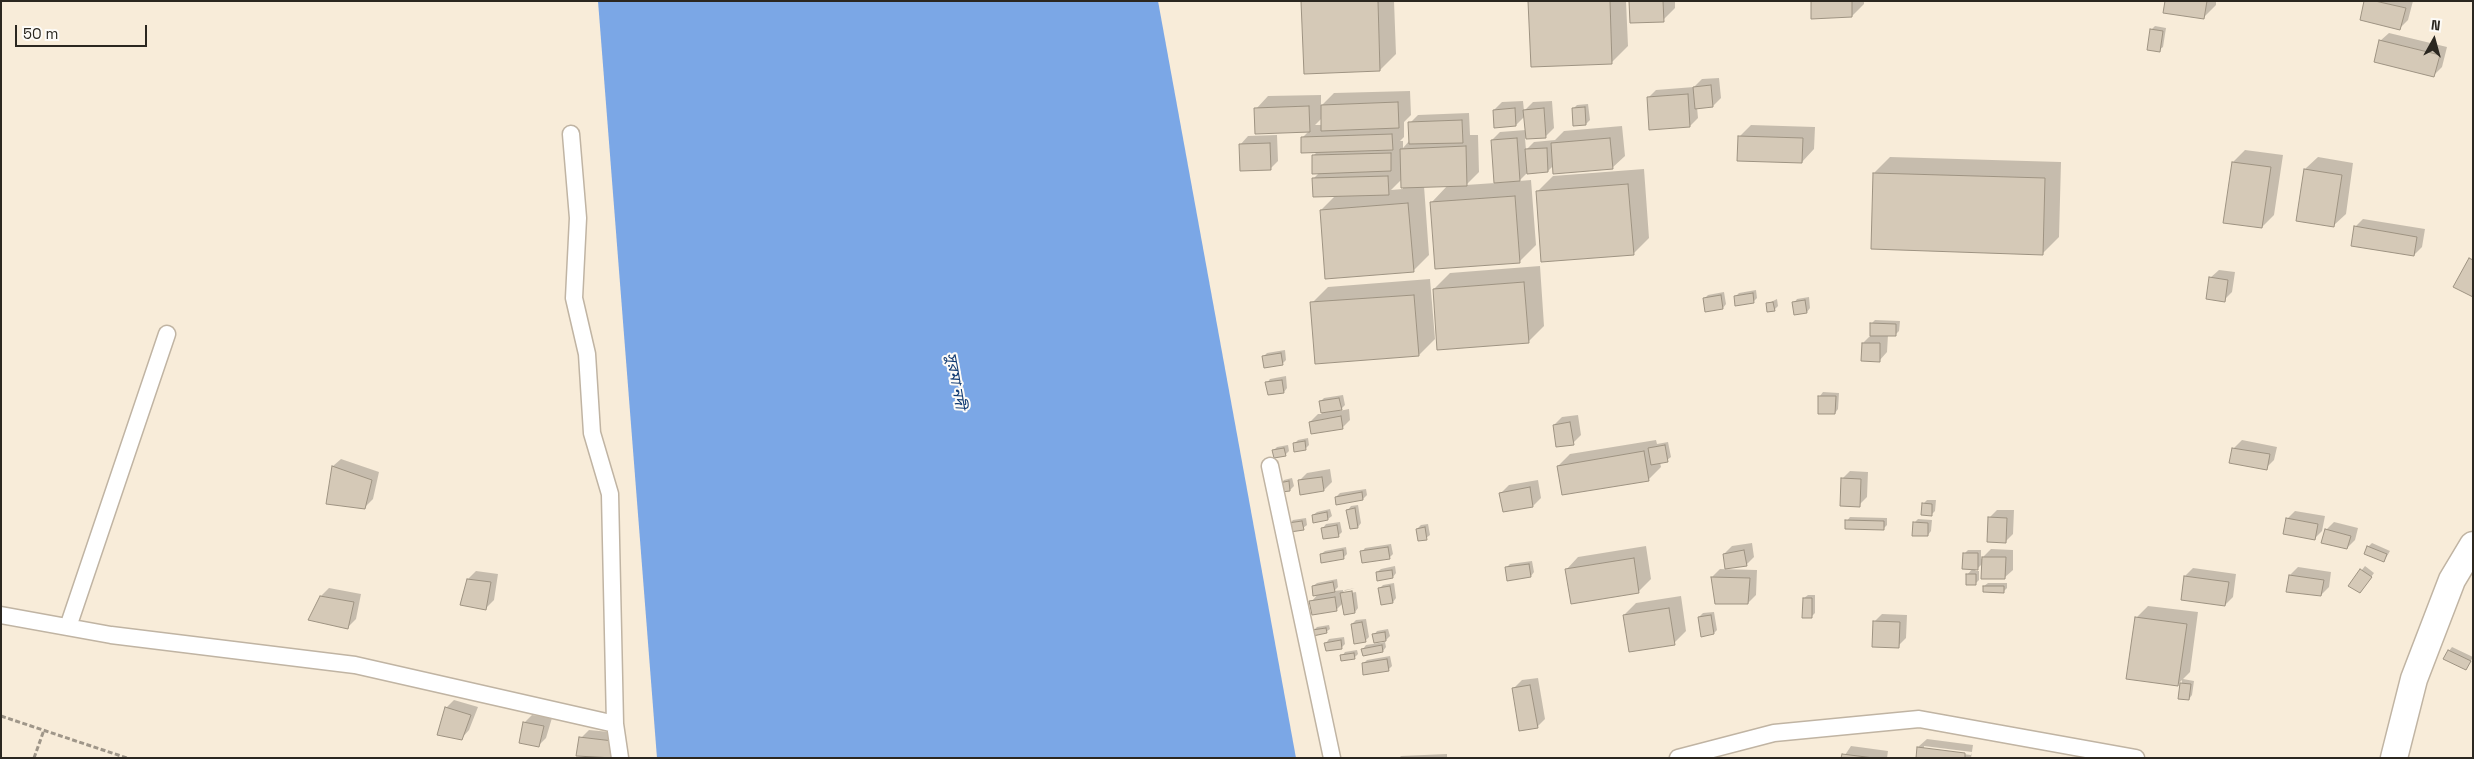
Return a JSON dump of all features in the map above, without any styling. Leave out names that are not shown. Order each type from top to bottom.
[{"type":"main road","points":[[2394,758],[2414,679],[2452,580],[2473,545]]},
{"type":"street","points":[[571,134],[578,218],[574,298],[587,354],[592,433],[610,494],[615,724],[620,758]]},
{"type":"street","points":[[68,627],[167,334]]},
{"type":"street","points":[[1270,466],[1332,758]]},
{"type":"street","points":[[1,615],[111,635],[355,665],[615,724]]},
{"type":"street","points":[[1678,758],[1774,733],[1918,719],[2136,758]]},
{"type":"path","points":[[1,716],[127,758]]},
{"type":"path","points":[[34,758],[44,730]]},
{"type":"water","name":"সুরমা নদী","points":[[598,1],[1158,1],[1296,758],[657,758]]},
{"type":"building","points":[[1301,1],[1378,1],[1380,71],[1304,74]]},
{"type":"building","points":[[1528,1],[1610,1],[1612,64],[1531,67]]},
{"type":"building","points":[[1629,1],[1663,1],[1664,22],[1630,23]]},
{"type":"building","points":[[1811,1],[1852,1],[1852,17],[1811,19]]},
{"type":"building","points":[[2165,1],[2207,1],[2204,19],[2163,13]]},
{"type":"building","points":[[2364,1],[2375,1],[2406,8],[2400,30],[2360,20]]},
{"type":"building","points":[[2150,29],[2163,31],[2160,52],[2147,50]]},
{"type":"building","points":[[2379,40],[2440,55],[2434,77],[2374,62]]},
{"type":"building","points":[[1711,85],[1713,107],[1695,109],[1693,87]]},
{"type":"building","points":[[1688,94],[1690,127],[1649,130],[1647,97]]},
{"type":"building","points":[[1398,102],[1399,128],[1321,131],[1321,105]]},
{"type":"building","points":[[1309,106],[1310,132],[1255,134],[1254,108]]},
{"type":"building","points":[[1585,107],[1586,125],[1573,126],[1572,108]]},
{"type":"building","points":[[1515,108],[1516,126],[1494,128],[1493,110]]},
{"type":"building","points":[[1544,108],[1546,138],[1526,139],[1523,110]]},
{"type":"building","points":[[1462,120],[1463,143],[1409,144],[1408,122]]},
{"type":"building","points":[[1392,134],[1393,150],[1301,153],[1301,137]]},
{"type":"building","points":[[1738,136],[1803,138],[1802,163],[1737,161]]},
{"type":"building","points":[[1517,138],[1520,181],[1494,183],[1491,140]]},
{"type":"building","points":[[1610,138],[1613,169],[1553,174],[1551,143]]},
{"type":"building","points":[[1270,143],[1271,170],[1240,171],[1239,144]]},
{"type":"building","points":[[1466,146],[1467,186],[1401,188],[1400,149]]},
{"type":"building","points":[[1547,148],[1548,172],[1527,174],[1525,149]]},
{"type":"building","points":[[1391,153],[1391,171],[1312,174],[1312,155]]},
{"type":"building","points":[[2232,162],[2271,167],[2262,228],[2223,223]]},
{"type":"building","points":[[2304,169],[2342,175],[2334,227],[2296,221]]},
{"type":"building","points":[[1873,173],[2045,178],[2043,255],[1871,249]]},
{"type":"building","points":[[1388,176],[1389,195],[1313,197],[1312,178]]},
{"type":"building","points":[[1628,184],[1634,255],[1541,262],[1536,191]]},
{"type":"building","points":[[1515,196],[1520,263],[1435,269],[1430,202]]},
{"type":"building","points":[[1408,203],[1414,272],[1325,279],[1320,210]]},
{"type":"building","points":[[2354,226],[2417,237],[2414,256],[2351,246]]},
{"type":"building","points":[[2469,258],[2473,260],[2473,297],[2453,287]]},
{"type":"building","points":[[2209,277],[2228,280],[2225,302],[2206,299]]},
{"type":"building","points":[[1524,282],[1529,343],[1437,350],[1433,289]]},
{"type":"building","points":[[1753,293],[1754,303],[1735,306],[1734,296]]},
{"type":"building","points":[[1414,295],[1419,356],[1315,364],[1310,302]]},
{"type":"building","points":[[1721,295],[1723,309],[1705,312],[1703,298]]},
{"type":"building","points":[[1805,300],[1807,313],[1794,315],[1792,302]]},
{"type":"building","points":[[1773,302],[1775,311],[1767,312],[1766,303]]},
{"type":"building","points":[[1870,323],[1896,324],[1896,336],[1870,336]]},
{"type":"building","points":[[1862,343],[1880,343],[1880,362],[1861,361]]},
{"type":"building","points":[[1281,353],[1283,365],[1264,368],[1262,356]]},
{"type":"building","points":[[1282,380],[1284,393],[1268,395],[1265,382]]},
{"type":"building","points":[[1818,396],[1836,396],[1835,414],[1818,414]]},
{"type":"building","points":[[1339,398],[1342,410],[1321,413],[1319,401]]},
{"type":"building","points":[[1341,416],[1343,429],[1311,434],[1309,422]]},
{"type":"building","points":[[1570,422],[1574,445],[1556,447],[1553,425]]},
{"type":"building","points":[[1305,441],[1306,450],[1294,452],[1293,443]]},
{"type":"building","points":[[1665,445],[1668,462],[1651,465],[1648,448]]},
{"type":"building","points":[[1284,448],[1286,456],[1274,458],[1272,450]]},
{"type":"building","points":[[2232,448],[2270,454],[2267,470],[2229,463]]},
{"type":"building","points":[[1644,451],[1649,481],[1562,495],[1557,466]]},
{"type":"building","points":[[332,466],[372,480],[365,509],[326,504]]},
{"type":"building","points":[[1322,477],[1324,491],[1300,495],[1298,480]]},
{"type":"building","points":[[1841,478],[1861,479],[1860,507],[1840,506]]},
{"type":"building","points":[[1289,481],[1290,491],[1281,492],[1279,483]]},
{"type":"building","points":[[1530,487],[1533,507],[1503,512],[1499,493]]},
{"type":"building","points":[[1362,492],[1363,500],[1336,505],[1335,497]]},
{"type":"building","points":[[1922,503],[1932,504],[1932,516],[1921,515]]},
{"type":"building","points":[[1355,508],[1358,528],[1350,529],[1346,510]]},
{"type":"building","points":[[1327,512],[1328,520],[1313,523],[1312,515]]},
{"type":"building","points":[[1988,517],[2007,518],[2006,543],[1987,542]]},
{"type":"building","points":[[2286,518],[2318,524],[2315,540],[2283,534]]},
{"type":"building","points":[[1845,520],[1884,521],[1884,530],[1845,529]]},
{"type":"building","points":[[1302,521],[1304,530],[1290,532],[1288,523]]},
{"type":"building","points":[[1913,522],[1928,523],[1928,536],[1912,536]]},
{"type":"building","points":[[1337,525],[1339,537],[1323,539],[1321,528]]},
{"type":"building","points":[[1425,527],[1427,540],[1418,541],[1416,529]]},
{"type":"building","points":[[2325,529],[2351,536],[2347,549],[2321,543]]},
{"type":"building","points":[[2367,546],[2387,554],[2384,562],[2364,554]]},
{"type":"building","points":[[1388,547],[1390,559],[1362,563],[1360,551]]},
{"type":"building","points":[[1343,550],[1344,559],[1321,563],[1320,554]]},
{"type":"building","points":[[1744,550],[1747,566],[1725,569],[1723,554]]},
{"type":"building","points":[[1963,553],[1978,553],[1978,570],[1962,569]]},
{"type":"building","points":[[1982,557],[2006,557],[2005,579],[1981,579]]},
{"type":"building","points":[[1634,558],[1639,593],[1571,604],[1565,569]]},
{"type":"building","points":[[1529,564],[1531,577],[1507,581],[1505,567]]},
{"type":"building","points":[[2360,569],[2372,577],[2360,593],[2348,586]]},
{"type":"building","points":[[1392,570],[1393,578],[1377,581],[1376,572]]},
{"type":"building","points":[[1966,574],[1976,574],[1976,585],[1966,585]]},
{"type":"building","points":[[2289,575],[2324,580],[2321,596],[2286,592]]},
{"type":"building","points":[[2184,576],[2229,582],[2225,606],[2181,600]]},
{"type":"building","points":[[1711,577],[1750,578],[1748,604],[1715,604]]},
{"type":"building","points":[[467,579],[491,582],[486,610],[460,605]]},
{"type":"building","points":[[1333,582],[1335,592],[1313,596],[1312,586]]},
{"type":"building","points":[[1390,586],[1393,603],[1381,605],[1378,588]]},
{"type":"building","points":[[1983,586],[2004,586],[2004,593],[1983,592]]},
{"type":"building","points":[[1352,591],[1355,613],[1344,615],[1340,593]]},
{"type":"building","points":[[320,596],[354,602],[348,629],[308,620]]},
{"type":"building","points":[[1335,597],[1337,611],[1312,615],[1309,601]]},
{"type":"building","points":[[1803,598],[1812,598],[1812,618],[1802,618]]},
{"type":"building","points":[[1669,608],[1675,645],[1629,652],[1623,615]]},
{"type":"building","points":[[1711,615],[1714,634],[1701,637],[1698,617]]},
{"type":"building","points":[[2135,617],[2187,624],[2178,686],[2126,679]]},
{"type":"building","points":[[1873,621],[1900,622],[1899,648],[1872,647]]},
{"type":"building","points":[[1362,622],[1366,642],[1354,644],[1351,624]]},
{"type":"building","points":[[1326,628],[1327,633],[1313,636],[1312,630]]},
{"type":"building","points":[[1385,632],[1386,641],[1374,643],[1372,634]]},
{"type":"building","points":[[1341,640],[1342,649],[1326,651],[1324,643]]},
{"type":"building","points":[[1382,645],[1383,652],[1363,656],[1361,649]]},
{"type":"building","points":[[2448,650],[2471,661],[2466,670],[2443,659]]},
{"type":"building","points":[[1354,653],[1355,659],[1341,661],[1340,655]]},
{"type":"building","points":[[1387,659],[1389,671],[1363,675],[1362,663]]},
{"type":"building","points":[[2180,683],[2191,684],[2189,700],[2178,699]]},
{"type":"building","points":[[1530,685],[1538,728],[1519,731],[1512,688]]},
{"type":"building","points":[[445,707],[471,715],[462,740],[437,735]]},
{"type":"building","points":[[523,722],[544,726],[539,747],[519,743]]},
{"type":"building","points":[[579,737],[613,741],[614,758],[576,756]]},
{"type":"building","points":[[1917,747],[1965,753],[1965,758],[1916,758]]},
{"type":"building","points":[[1842,754],[1874,758],[1841,758]]}]
